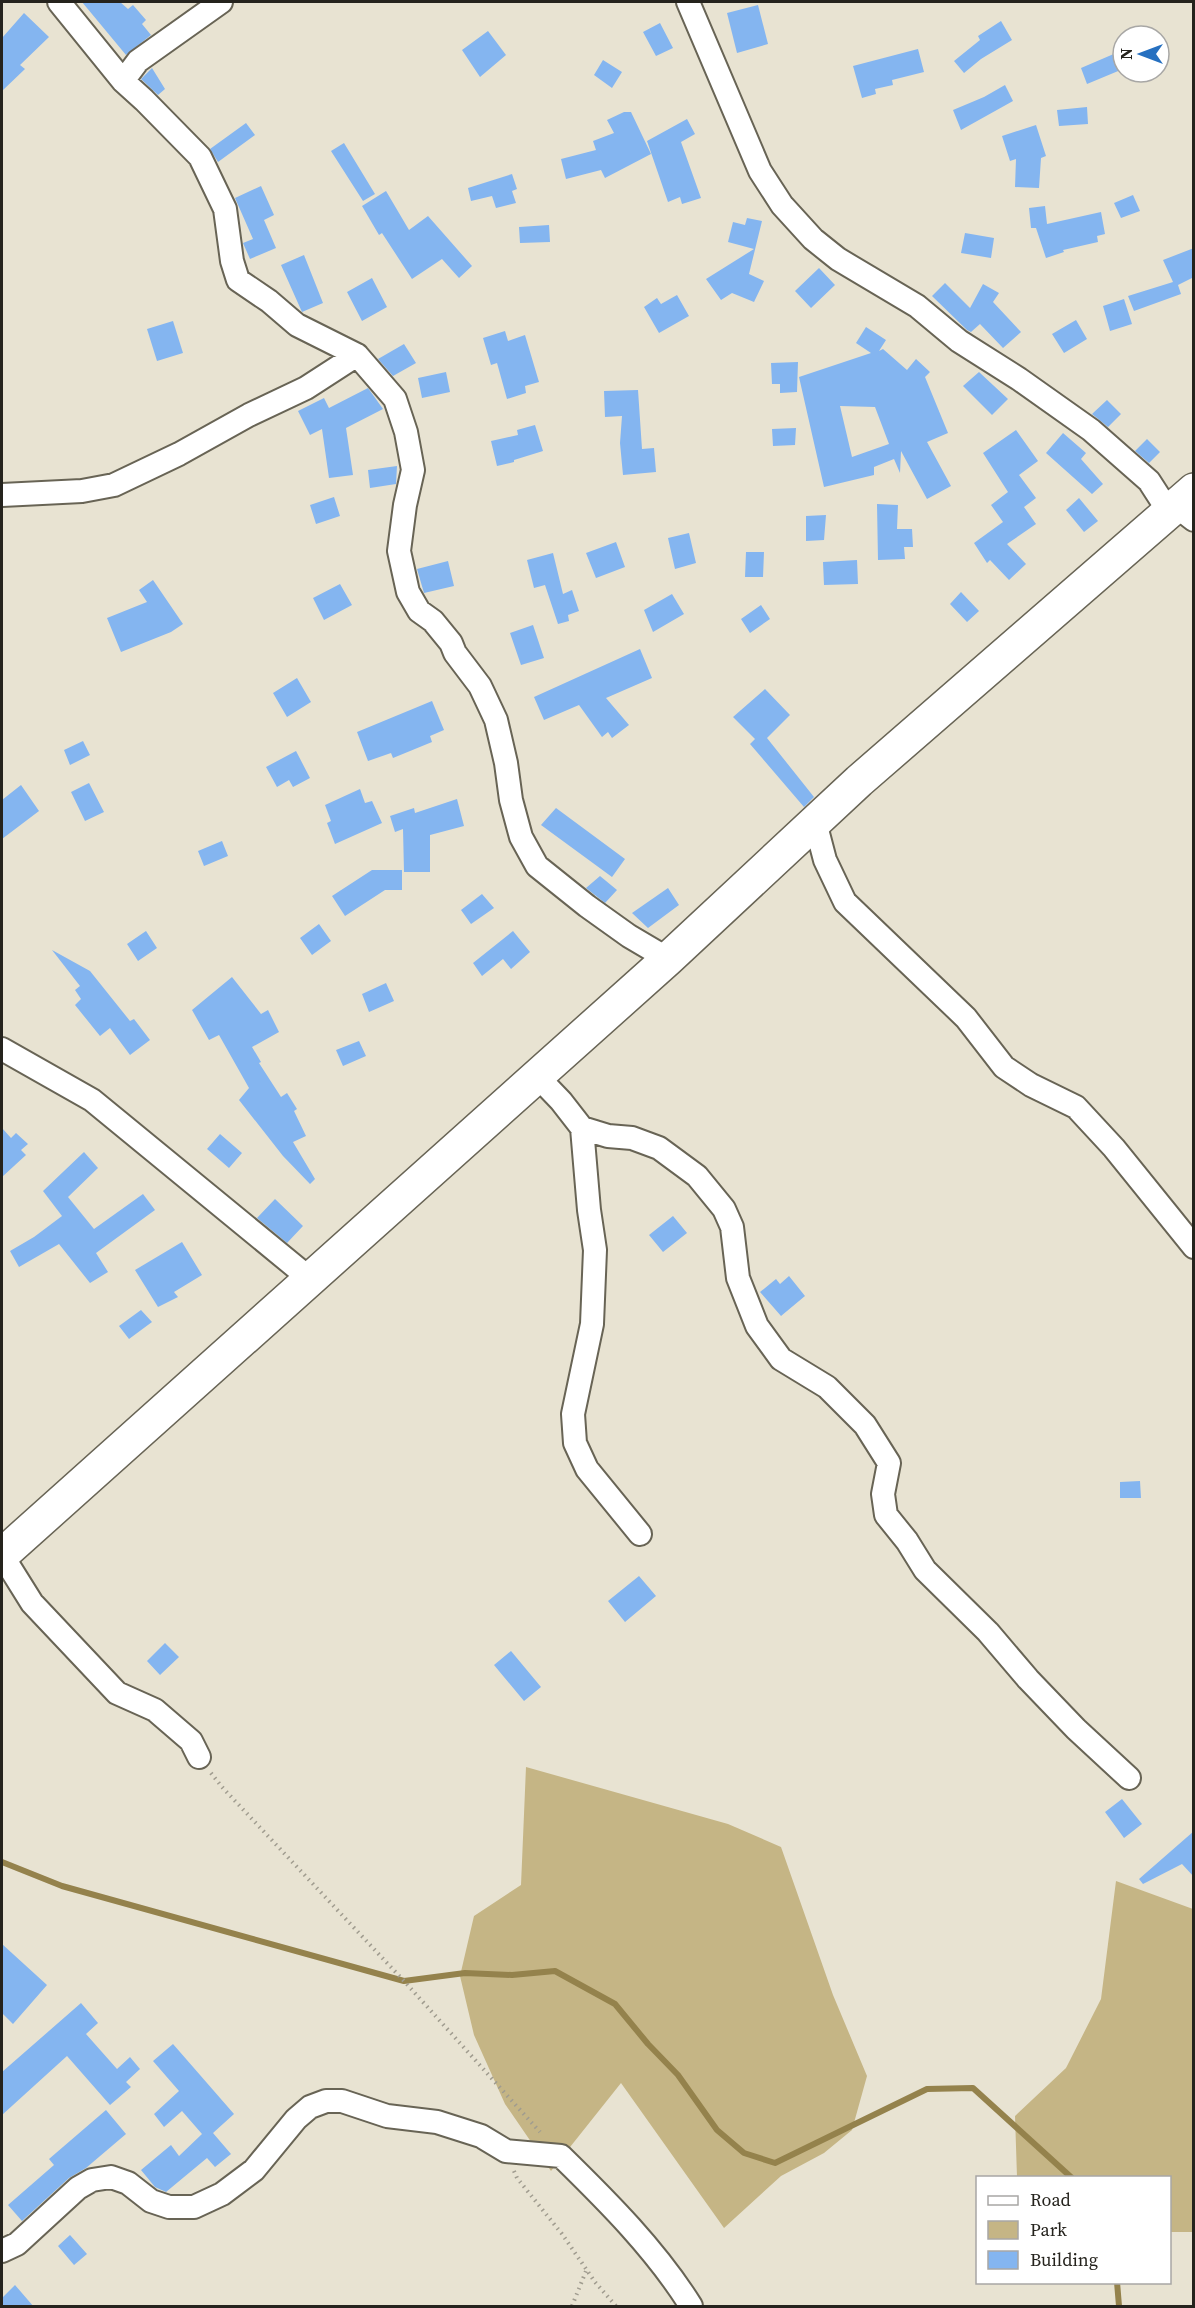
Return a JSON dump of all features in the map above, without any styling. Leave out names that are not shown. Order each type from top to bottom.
[{"type":"main road","points":[[2,1555],[668,959],[859,781],[1183,507]]},
{"type":"street","points":[[59,2],[123,81],[200,157],[225,209],[232,261],[238,280],[269,301],[297,325],[357,355],[395,399],[406,432],[413,470],[405,504],[399,550],[408,592],[419,611],[433,621],[451,643],[455,653],[480,686],[496,720],[506,763],[511,800],[521,837],[537,866],[621,930],[668,959]]},
{"type":"street","points":[[123,81],[138,61],[220,2]]},
{"type":"street","points":[[688,2],[760,171],[782,205],[813,239],[838,259],[917,306],[959,341],[1019,379],[1091,430],[1149,481],[1183,507]]},
{"type":"street","points":[[2,495],[82,491],[114,485],[306,388],[357,355]]},
{"type":"street","points":[[815,822],[825,860],[844,902],[966,1018],[1004,1067],[1031,1085],[1076,1107],[1114,1148],[1194,1247]]},
{"type":"street","points":[[2,1049],[92,1100],[309,1278]]},
{"type":"street","points":[[537,1076],[582,1128],[588,1210],[595,1250],[592,1324],[573,1414],[575,1443],[588,1469],[640,1534]]},
{"type":"street","points":[[582,1128],[608,1136],[632,1138],[659,1148],[697,1176],[724,1209],[732,1227],[738,1278],[757,1326],[781,1359],[826,1387],[865,1425],[889,1463],[883,1494],[886,1515],[907,1541],[925,1570],[988,1632],[1028,1679],[1076,1729],[1129,1778]]},
{"type":"street","points":[[2,1555],[32,1603],[117,1694],[155,1710],[191,1741],[199,1757]]},
{"type":"street","points":[[2,2251],[17,2244],[78,2188],[92,2180],[111,2177],[128,2183],[151,2201],[169,2207],[194,2207],[222,2194],[254,2170],[296,2119],[310,2107],[326,2101],[342,2101],[387,2116],[437,2122],[481,2136],[506,2151],[561,2156],[608,2202],[673,2277],[691,2307]]},
{"type":"path","points":[[199,1757],[222,1787],[412,1989],[561,2156]]},
{"type":"path","points":[[506,2151],[517,2178],[616,2307]]},
{"type":"path","points":[[572,2307],[586,2270]]},
{"type":"green space","points":[[526,1767],[728,1824],[781,1847],[833,1995],[867,2076],[852,2130],[824,2153],[781,2176],[724,2228],[621,2083],[551,2171],[505,2104],[474,2035],[460,1976],[474,1916],[521,1885]]},
{"type":"green space","points":[[1116,1881],[1193,1909],[1193,2232],[1171,2232],[1171,2176],[1017,2176],[1015,2116],[1066,2068],[1101,1999]]},
{"type":"building","points":[[82,2],[120,2],[128,9],[133,5],[146,20],[142,24],[151,35],[126,55]]},
{"type":"building","points":[[758,5],[768,44],[737,53],[727,13]]},
{"type":"building","points":[[24,13],[49,37],[20,65],[25,69],[2,91],[2,38]]},
{"type":"building","points":[[1001,21],[1012,40],[981,59],[964,73],[954,61],[980,40],[978,36]]},
{"type":"building","points":[[660,23],[673,48],[656,56],[643,32]]},
{"type":"building","points":[[488,31],[506,55],[480,77],[462,50]]},
{"type":"building","points":[[918,49],[924,72],[892,80],[893,85],[875,89],[876,94],[862,98],[853,66]]},
{"type":"building","points":[[1111,55],[1111,74],[1087,84],[1081,68]]},
{"type":"building","points":[[603,60],[622,72],[612,88],[594,75]]},
{"type":"building","points":[[152,68],[165,89],[158,95],[141,79]]},
{"type":"building","points":[[1005,85],[1013,101],[961,130],[953,110]]},
{"type":"building","points":[[1087,107],[1088,124],[1059,126],[1057,110]]},
{"type":"building","points":[[624,112],[631,112],[651,154],[605,178],[601,170],[566,179],[561,159],[596,150],[593,141],[614,133],[607,120]]},
{"type":"building","points":[[687,119],[695,134],[681,142],[701,198],[682,204],[680,197],[668,202],[647,141]]},
{"type":"building","points":[[246,123],[255,135],[218,162],[210,149]]},
{"type":"building","points":[[1036,125],[1046,156],[1041,158],[1039,188],[1015,187],[1016,159],[1010,161],[1002,136]]},
{"type":"building","points":[[344,143],[375,194],[363,201],[331,151]]},
{"type":"building","points":[[512,174],[517,189],[512,191],[516,203],[496,208],[492,196],[471,201],[468,188]]},
{"type":"building","points":[[261,186],[274,215],[264,220],[276,248],[250,259],[243,243],[253,239],[235,198]]},
{"type":"building","points":[[386,191],[409,230],[428,216],[472,266],[459,278],[442,259],[412,279],[382,233],[379,235],[362,206]]},
{"type":"building","points":[[1133,195],[1140,211],[1121,218],[1114,203]]},
{"type":"building","points":[[1045,206],[1047,224],[1101,212],[1105,234],[1097,236],[1098,242],[1063,250],[1064,252],[1046,258],[1036,228],[1031,228],[1029,208]]},
{"type":"building","points":[[747,218],[762,221],[749,274],[764,281],[754,302],[732,293],[721,300],[706,279],[754,249],[728,242],[733,222],[745,225]]},
{"type":"building","points":[[549,225],[550,242],[520,243],[519,227]]},
{"type":"building","points":[[965,233],[994,238],[991,258],[961,253]]},
{"type":"building","points":[[1194,248],[1194,277],[1178,285],[1181,294],[1134,311],[1128,296],[1173,282],[1163,260]]},
{"type":"building","points":[[304,255],[323,303],[302,312],[281,265]]},
{"type":"building","points":[[819,268],[835,285],[811,308],[795,291]]},
{"type":"building","points":[[372,278],[387,307],[362,321],[347,292]]},
{"type":"building","points":[[945,283],[970,308],[983,284],[999,293],[993,302],[1021,332],[1003,348],[980,324],[971,332],[967,330],[932,296]]},
{"type":"building","points":[[677,295],[689,316],[659,333],[644,307],[657,298],[661,304]]},
{"type":"building","points":[[1124,299],[1132,324],[1110,331],[1103,306]]},
{"type":"building","points":[[1076,320],[1087,339],[1064,353],[1052,334]]},
{"type":"building","points":[[173,321],[183,353],[157,361],[147,329]]},
{"type":"building","points":[[866,327],[886,340],[879,351],[883,349],[907,370],[916,359],[930,372],[925,377],[948,433],[927,442],[951,486],[927,499],[901,451],[900,473],[894,459],[874,467],[874,475],[824,487],[799,377],[871,353],[856,343]],"holes":[[[840,406],[875,407],[889,444],[852,457]]]},
{"type":"building","points":[[505,331],[508,341],[525,335],[539,382],[525,386],[526,393],[507,399],[497,363],[491,365],[483,338]]},
{"type":"building","points":[[404,344],[416,363],[393,376],[378,359]]},
{"type":"building","points":[[798,362],[797,392],[780,393],[780,384],[772,384],[771,363]]},
{"type":"building","points":[[446,372],[450,392],[422,398],[418,378]]},
{"type":"building","points":[[979,372],[1008,399],[992,415],[963,386]]},
{"type":"building","points":[[368,388],[383,409],[346,428],[353,475],[329,478],[322,429],[310,435],[298,411],[324,398],[329,408]]},
{"type":"building","points":[[638,390],[642,449],[654,448],[656,472],[623,475],[620,443],[622,416],[605,417],[604,391]]},
{"type":"building","points":[[1107,400],[1121,414],[1108,427],[1092,414]]},
{"type":"building","points":[[535,425],[543,451],[497,466],[491,441],[518,435],[517,430]]},
{"type":"building","points":[[796,428],[795,445],[773,446],[772,429]]},
{"type":"building","points":[[1016,430],[1038,461],[1019,475],[1036,498],[1024,507],[1036,524],[1007,544],[1026,564],[1009,580],[990,560],[987,563],[974,543],[1003,522],[991,505],[1008,492],[983,453]]},
{"type":"building","points":[[1063,433],[1086,453],[1081,459],[1103,484],[1092,494],[1046,453]]},
{"type":"building","points":[[1147,439],[1160,452],[1149,463],[1135,451]]},
{"type":"building","points":[[397,466],[396,484],[370,488],[368,470]]},
{"type":"building","points":[[334,497],[340,516],[316,524],[310,505]]},
{"type":"building","points":[[1079,498],[1098,521],[1084,532],[1066,510]]},
{"type":"building","points":[[877,504],[898,505],[897,529],[912,529],[913,547],[904,547],[905,559],[878,560]]},
{"type":"building","points":[[826,515],[824,540],[806,541],[806,516]]},
{"type":"building","points":[[689,533],[696,563],[675,569],[668,538]]},
{"type":"building","points":[[616,542],[625,567],[596,578],[586,553]]},
{"type":"building","points":[[746,552],[764,552],[763,577],[745,577]]},
{"type":"building","points":[[553,553],[563,594],[572,590],[579,611],[568,615],[569,621],[558,624],[545,585],[534,588],[527,560]]},
{"type":"building","points":[[857,560],[858,584],[824,585],[823,562]]},
{"type":"building","points":[[448,561],[454,586],[424,593],[417,569]]},
{"type":"building","points":[[153,580],[183,624],[171,632],[121,652],[107,618],[147,602],[139,590]]},
{"type":"building","points":[[340,584],[352,605],[324,620],[313,598]]},
{"type":"building","points":[[961,592],[979,611],[967,622],[950,604]]},
{"type":"building","points":[[672,594],[684,614],[653,632],[644,610]]},
{"type":"building","points":[[761,605],[770,619],[750,633],[741,619]]},
{"type":"building","points":[[533,625],[544,658],[521,665],[510,633]]},
{"type":"building","points":[[640,649],[652,678],[606,698],[629,725],[612,738],[608,732],[602,737],[579,705],[544,720],[534,697]]},
{"type":"building","points":[[297,678],[311,702],[287,717],[273,693]]},
{"type":"building","points":[[765,689],[790,715],[767,738],[814,797],[804,807],[750,744],[755,739],[733,717]]},
{"type":"building","points":[[432,701],[444,730],[430,736],[432,742],[393,758],[391,753],[368,761],[357,732]]},
{"type":"building","points":[[83,741],[90,755],[70,765],[64,750]]},
{"type":"building","points":[[296,751],[310,778],[293,787],[289,780],[277,787],[266,767]]},
{"type":"building","points":[[89,783],[104,812],[85,821],[71,792]]},
{"type":"building","points":[[21,785],[39,811],[2,839],[2,800]]},
{"type":"building","points":[[360,789],[365,803],[372,801],[382,823],[335,844],[327,823],[331,821],[325,805]]},
{"type":"building","points":[[457,799],[464,826],[430,835],[430,872],[404,872],[403,829],[395,832],[390,816],[414,808],[415,813]]},
{"type":"building","points":[[556,808],[625,859],[612,877],[541,825]]},
{"type":"building","points":[[222,841],[228,856],[204,866],[198,851]]},
{"type":"building","points":[[372,870],[402,870],[402,890],[385,890],[345,916],[332,896]]},
{"type":"building","points":[[600,876],[617,890],[605,903],[586,888]]},
{"type":"building","points":[[668,888],[679,905],[648,928],[632,913]]},
{"type":"building","points":[[482,894],[494,908],[471,924],[461,910]]},
{"type":"building","points":[[319,924],[331,941],[312,955],[300,938]]},
{"type":"building","points":[[146,931],[157,948],[138,961],[127,944]]},
{"type":"building","points":[[513,931],[530,952],[511,969],[503,959],[482,976],[473,963]]},
{"type":"building","points":[[52,950],[90,971],[130,1021],[134,1019],[150,1040],[130,1055],[110,1028],[100,1036],[75,1005],[81,999],[75,990],[80,986]]},
{"type":"building","points":[[232,977],[261,1014],[268,1010],[279,1032],[252,1047],[261,1062],[259,1063],[281,1097],[287,1093],[297,1109],[294,1111],[306,1136],[293,1142],[315,1179],[310,1184],[283,1156],[239,1100],[249,1088],[219,1035],[209,1040],[192,1010]]},
{"type":"building","points":[[386,983],[394,1001],[369,1012],[362,994]]},
{"type":"building","points":[[359,1041],[366,1056],[343,1066],[336,1050]]},
{"type":"building","points":[[2,1128],[11,1138],[16,1133],[28,1144],[21,1150],[26,1155],[2,1177]]},
{"type":"building","points":[[220,1134],[242,1153],[229,1168],[207,1149]]},
{"type":"building","points":[[84,1152],[98,1168],[68,1197],[94,1229],[143,1194],[155,1210],[96,1253],[108,1272],[90,1283],[59,1244],[19,1267],[10,1251],[62,1216],[43,1191]]},
{"type":"building","points":[[275,1199],[303,1226],[287,1243],[257,1218]]},
{"type":"building","points":[[673,1216],[687,1233],[663,1252],[649,1235]]},
{"type":"building","points":[[182,1242],[202,1275],[174,1292],[178,1297],[158,1307],[135,1270]]},
{"type":"building","points":[[789,1276],[805,1296],[781,1316],[760,1292],[776,1279],[780,1284]]},
{"type":"building","points":[[141,1310],[152,1322],[129,1339],[119,1326]]},
{"type":"building","points":[[1140,1481],[1141,1498],[1120,1498],[1120,1482]]},
{"type":"building","points":[[639,1576],[656,1596],[625,1622],[608,1601]]},
{"type":"building","points":[[165,1643],[179,1657],[160,1675],[147,1661]]},
{"type":"building","points":[[511,1651],[541,1687],[524,1701],[494,1665]]},
{"type":"building","points":[[1122,1799],[1142,1824],[1124,1838],[1105,1812]]},
{"type":"building","points":[[1194,1831],[1194,1877],[1182,1864],[1143,1884],[1139,1879]]},
{"type":"building","points":[[2,1944],[47,1985],[13,2024],[2,2013]]},
{"type":"building","points":[[81,2003],[98,2023],[86,2034],[117,2069],[130,2057],[140,2069],[126,2082],[131,2087],[110,2105],[67,2056],[2,2115],[2,2072]]},
{"type":"building","points":[[173,2044],[234,2114],[213,2133],[231,2154],[215,2167],[207,2158],[166,2192],[155,2187],[141,2170],[171,2145],[179,2156],[202,2134],[182,2111],[164,2127],[154,2114],[179,2091],[153,2061]]},
{"type":"building","points":[[106,2110],[126,2134],[86,2168],[69,2178],[22,2221],[8,2205],[54,2165],[49,2159]]},
{"type":"building","points":[[70,2235],[87,2254],[74,2265],[58,2246]]},
{"type":"building","points":[[15,2285],[34,2307],[2,2307],[2,2298]]},
{"type":"waterway","points":[[2,1862],[62,1886],[404,1981],[465,1973],[512,1975],[555,1971],[615,2004],[648,2044],[678,2075],[717,2130],[744,2153],[775,2163],[927,2089],[973,2088],[1070,2176]]},
{"type":"waterway","points":[[1117,2284],[1119,2306]]}]
